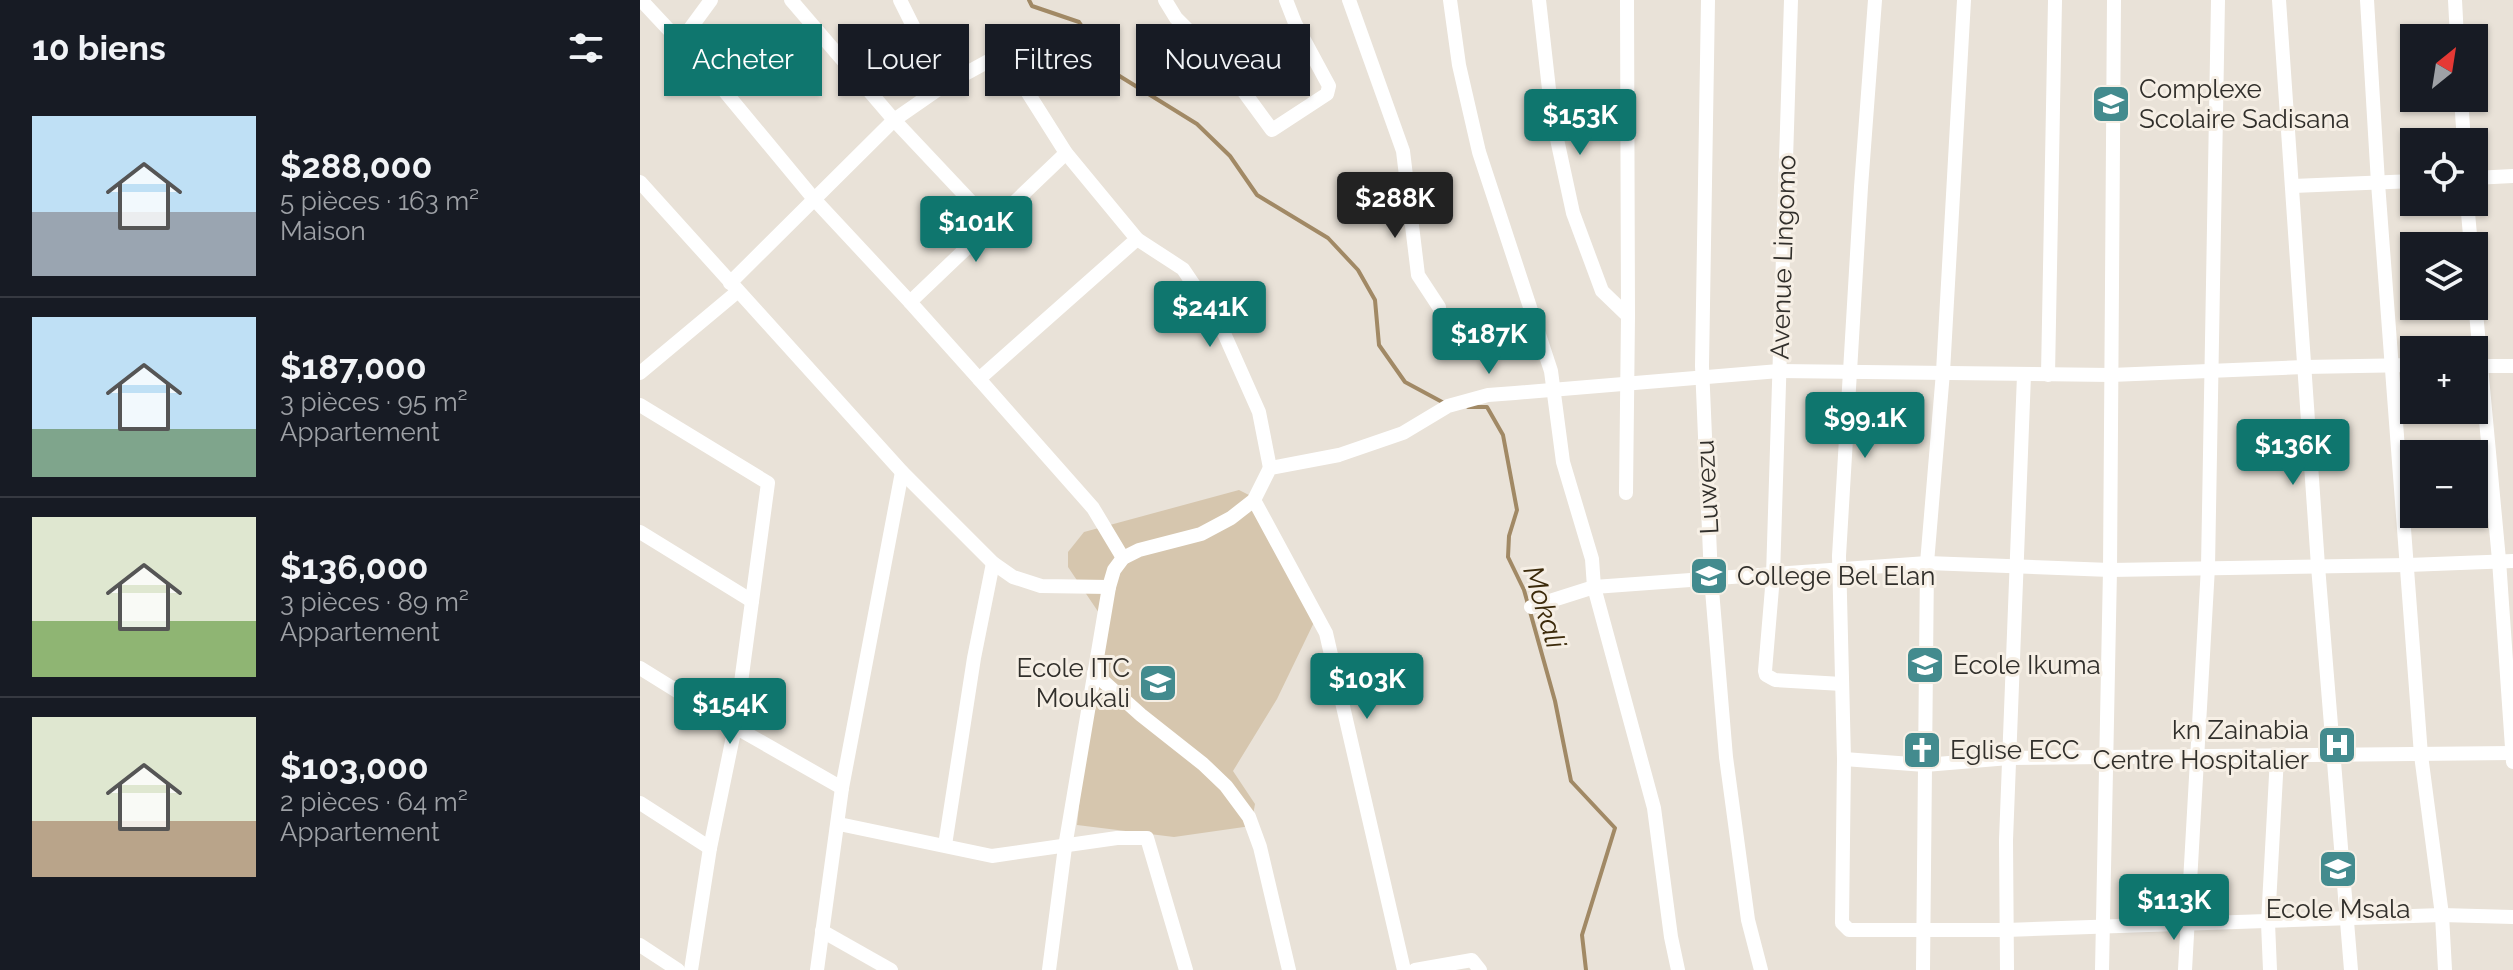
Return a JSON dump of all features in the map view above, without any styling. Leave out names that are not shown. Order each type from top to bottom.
[{"type":"street","points":[[641,0],[664,24]]},
{"type":"street","points":[[693,24],[711,0]]},
{"type":"street","points":[[791,0],[894,120],[991,223]]},
{"type":"street","points":[[900,0],[912,24]]},
{"type":"street","points":[[1165,0],[1176,18],[1228,70],[1272,130],[1327,94],[1329,86],[1286,0]]},
{"type":"street","points":[[1349,0],[1403,151],[1418,275],[1439,307]]},
{"type":"street","points":[[1450,0],[1459,65],[1479,152],[1551,371],[1563,462],[1592,559],[1594,587],[1654,808],[1678,970]]},
{"type":"street","points":[[1539,0],[1552,116],[1573,213],[1602,291],[1628,316]]},
{"type":"street","points":[[1626,493],[1627,0]]},
{"type":"street","name":"Luwezu","points":[[1708,0],[1702,378],[1711,578],[1726,757],[1748,920],[1761,970]]},
{"type":"street","name":"Avenue Lingomo","points":[[1791,0],[1773,576],[1766,675],[1775,680],[1842,684]]},
{"type":"street","points":[[1875,0],[1839,568],[1844,928],[2006,930],[2442,915],[2513,917]]},
{"type":"street","points":[[1923,970],[1927,563],[1943,372],[1964,0]]},
{"type":"street","points":[[2048,375],[2055,0]]},
{"type":"street","points":[[2102,970],[2110,570],[2114,0]]},
{"type":"street","points":[[2185,970],[2208,567],[2218,0]]},
{"type":"street","points":[[2279,0],[2318,566],[2351,970]]},
{"type":"street","points":[[2367,0],[2421,755],[2442,915],[2445,970]]},
{"type":"street","points":[[2455,0],[2456,24]]},
{"type":"street","points":[[969,72],[994,58],[1006,58],[1066,153],[1137,239],[1183,269],[1219,322],[1259,412],[1270,468],[1254,500],[1231,518],[1201,534],[1139,550],[1123,558],[1114,570],[1065,847],[1049,970]]},
{"type":"street","points":[[727,96],[814,199],[1093,508],[1123,558]]},
{"type":"street","points":[[640,373],[733,287],[814,199],[894,120],[929,96]]},
{"type":"street","points":[[910,302],[1066,153]]},
{"type":"street","points":[[2488,177],[2513,176]]},
{"type":"street","points":[[640,182],[902,472],[993,563],[1013,577],[1041,586],[1109,587]]},
{"type":"street","points":[[2293,186],[2400,182]]},
{"type":"street","points":[[979,379],[1137,239]]},
{"type":"street","points":[[1270,468],[1339,455],[1396,436],[1448,406],[1488,395],[1779,371],[2111,375],[2400,365]]},
{"type":"street","points":[[2488,366],[2513,366]]},
{"type":"street","points":[[2007,970],[2009,758],[2024,375]]},
{"type":"street","points":[[640,405],[768,483],[735,727],[710,848],[691,970]]},
{"type":"street","points":[[2486,424],[2506,560],[2513,762]]},
{"type":"street","points":[[817,970],[842,788],[902,472]]},
{"type":"street","points":[[1254,500],[1326,633],[1404,970]]},
{"type":"street","points":[[640,532],[752,601]]},
{"type":"street","points":[[1531,607],[1594,587],[1927,563],[2110,570],[2408,565],[2506,560]]},
{"type":"street","points":[[945,845],[974,658],[993,563]]},
{"type":"street","points":[[640,668],[842,788]]},
{"type":"street","points":[[1094,673],[1203,764],[1226,786],[1249,817],[1260,847],[1289,970]]},
{"type":"street","points":[[1844,759],[1925,765],[2009,758],[2513,753]]},
{"type":"street","points":[[2270,970],[2268,923],[2277,757]]},
{"type":"street","points":[[640,803],[710,848]]},
{"type":"street","points":[[839,824],[992,856],[1117,838],[1147,838],[1186,970]]},
{"type":"street","points":[[822,931],[891,970]]},
{"type":"street","points":[[640,945],[678,970]]},
{"type":"street","points":[[1415,970],[1472,960],[1480,970]]},
{"type":"shaded area","points":[[1239,490],[1259,500],[1318,614],[1277,699],[1233,771],[1255,804],[1251,826],[1174,837],[1077,825],[1099,613],[1068,567],[1068,552],[1084,532]]},
{"type":"waterway","name":"Mokali","points":[[1029,0],[1032,6],[1079,22],[1113,72],[1197,124],[1230,156],[1257,195],[1328,238],[1358,270],[1375,300],[1379,345],[1405,382],[1444,403]]},
{"type":"waterway","name":"Mokali","points":[[1468,407],[1487,407],[1503,435],[1517,510],[1509,536],[1508,557],[1524,590],[1555,701],[1571,781],[1615,828],[1582,935],[1586,970]]},
{"type":"place","name":"Complexe Scolaire Sadisana","points":[[2111,104]]},
{"type":"place","name":"College Bel Elan","points":[[1709,576]]},
{"type":"place","name":"Ecole Ikuma","points":[[1925,665]]},
{"type":"place","name":"Ecole ITC Moukali","points":[[1158,683]]},
{"type":"place","name":"kn Zainabia Centre Hospitalier","points":[[2337,745]]},
{"type":"place","name":"Eglise ECC","points":[[1922,750]]},
{"type":"place","name":"Ecole Msala","points":[[2338,869]]}]
